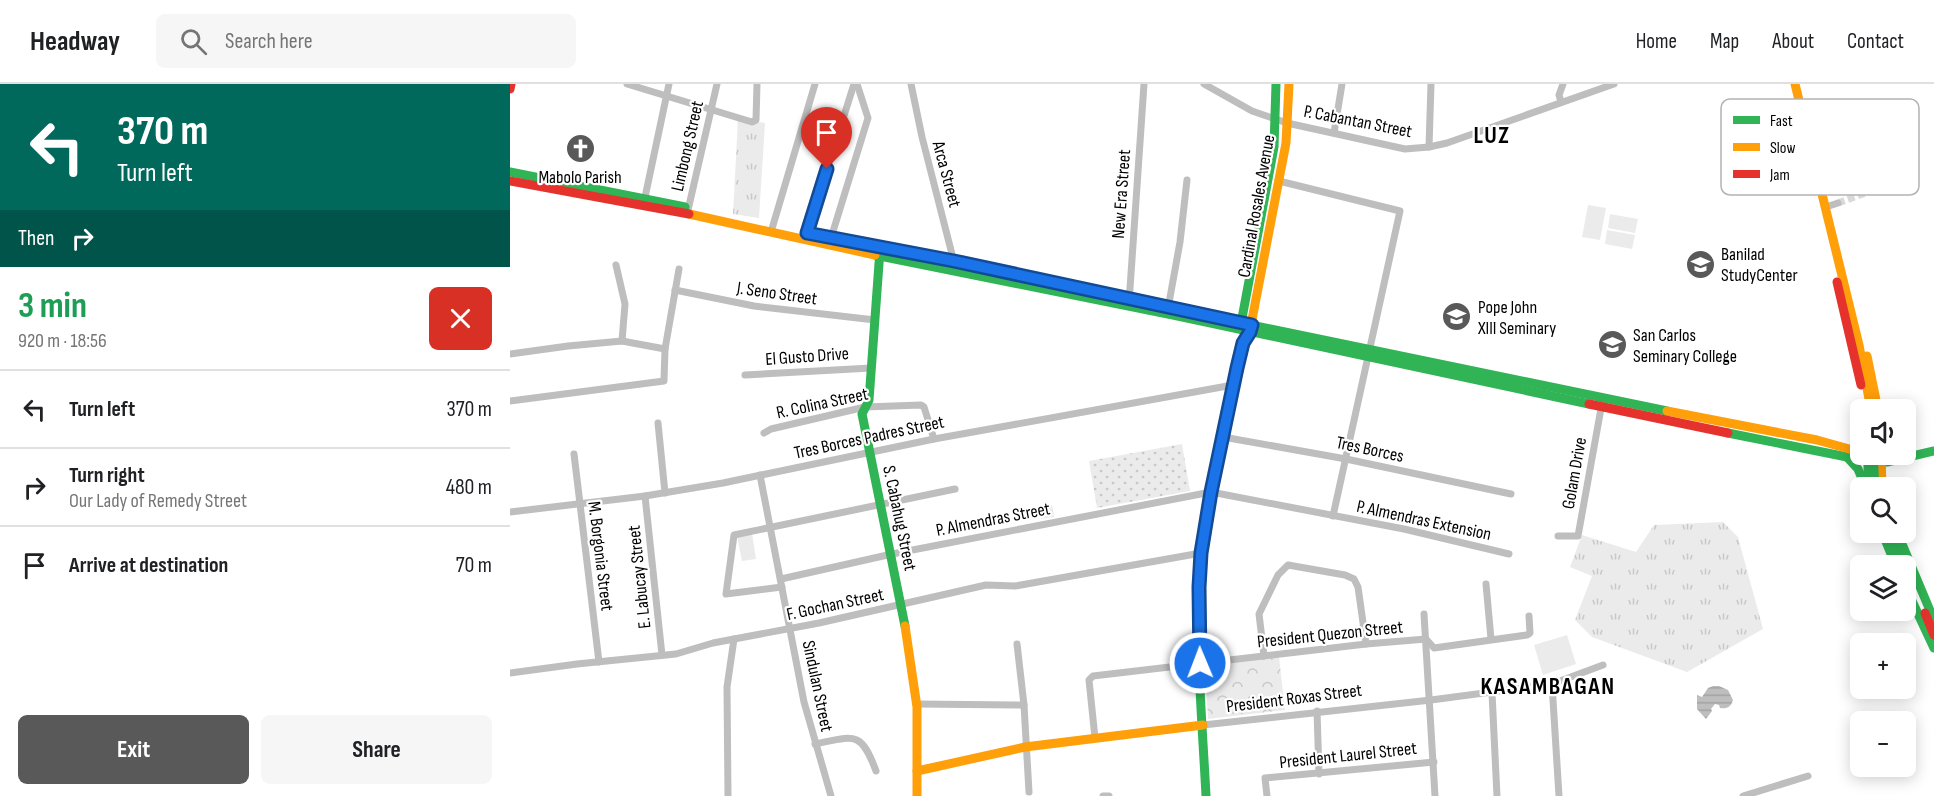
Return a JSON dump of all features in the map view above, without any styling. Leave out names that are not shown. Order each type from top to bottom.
[{"type":"main road","points":[[510,89],[511,84]]},
{"type":"main road","name":"Cardinal Rosales Avenue","points":[[1241,326],[1274,147],[1276,84]]},
{"type":"main road","name":"Cardinal Rosales Avenue","points":[[1251,328],[1286,143],[1288,84]]},
{"type":"main road","points":[[1795,84],[1799,99]]},
{"type":"main road","points":[[510,172],[880,252],[1602,402],[1817,440],[1848,453],[1862,477]]},
{"type":"main road","points":[[510,181],[644,202]]},
{"type":"main road","points":[[1823,195],[1859,345],[1869,399]]},
{"type":"main road","points":[[772,229],[831,238],[880,252]]},
{"type":"main road","points":[[1832,232],[1830,247],[1863,399]]},
{"type":"main road","points":[[1832,232],[1843,260],[1876,399]]},
{"type":"main road","name":"S. Cabahug Street","points":[[880,252],[869,400],[862,414],[892,554],[914,678],[917,796]]},
{"type":"main road","points":[[1241,326],[1243,343]]},
{"type":"main road","points":[[1206,796],[1200,663],[1201,553],[1233,385],[1243,343],[1251,328]]},
{"type":"main road","points":[[1916,454],[1934,451]]},
{"type":"main road","points":[[1902,543],[1934,620]]},
{"type":"main road","points":[[1916,593],[1934,635]]},
{"type":"main road","points":[[1916,610],[1934,648]]},
{"type":"main road","name":"President Roxas Street","points":[[916,771],[1025,747],[1203,726]]},
{"type":"street","points":[[627,84],[752,122],[756,120],[757,84]]},
{"type":"street","points":[[644,202],[669,84]]},
{"type":"street","name":"Limbong Street","points":[[687,211],[717,84]]},
{"type":"street","points":[[772,229],[815,84]]},
{"type":"street","points":[[831,238],[868,118],[856,84]]},
{"type":"street","points":[[807,233],[856,84]]},
{"type":"street","name":"Arca Street","points":[[911,84],[955,266]]},
{"type":"street","name":"New Era Street","points":[[1129,303],[1144,84]]},
{"type":"street","name":"P. Cabantan Street","points":[[1204,84],[1251,111],[1275,120],[1405,149],[1429,147],[1447,142],[1614,84]]},
{"type":"street","points":[[1334,133],[1342,84]]},
{"type":"street","points":[[1429,147],[1431,84]]},
{"type":"street","points":[[1561,102],[1559,95],[1563,84]]},
{"type":"street","points":[[1167,310],[1180,243],[1187,180]]},
{"type":"street","name":"P. Almendras Extension","points":[[1279,181],[1400,211],[1333,516]]},
{"type":"street","points":[[1826,207],[1838,203]]},
{"type":"street","points":[[616,266],[625,304],[622,341]]},
{"type":"street","points":[[510,401],[664,381],[665,349],[679,269]]},
{"type":"street","name":"J. Seno Street","points":[[675,290],[754,306],[875,320]]},
{"type":"street","points":[[510,354],[622,341],[665,349]]},
{"type":"street","name":"El Gusto Drive","points":[[745,375],[871,368]]},
{"type":"street","name":"Tres Borces Padres Street","points":[[510,512],[665,493],[934,439],[1233,385]]},
{"type":"street","name":"Golam Drive","points":[[1558,536],[1578,536],[1602,402]]},
{"type":"street","name":"R. Colina Street","points":[[764,433],[771,429],[865,407],[923,405],[934,439]]},
{"type":"street","points":[[658,423],[665,493]]},
{"type":"street","name":"Tres Borces","points":[[1222,437],[1346,459],[1511,494]]},
{"type":"street","name":"M. Borgonia Street","points":[[574,454],[599,662]]},
{"type":"street","name":"Sindulan Street","points":[[760,475],[804,702],[831,796]]},
{"type":"street","points":[[782,587],[728,594],[726,592],[734,535],[955,489]]},
{"type":"street","name":"P. Almendras Extension","points":[[1211,492],[1404,529],[1509,554]]},
{"type":"street","name":"P. Almendras Street","points":[[781,579],[892,554],[1211,492]]},
{"type":"street","name":"E. Labucay Street","points":[[645,496],[662,655]]},
{"type":"street","name":"F. Gochan Street","points":[[510,673],[676,654],[734,639],[791,629],[986,585],[1015,586],[1201,553]]},
{"type":"street","points":[[1264,656],[1259,614],[1278,575],[1288,565],[1345,575],[1354,579],[1358,587],[1366,644]]},
{"type":"street","points":[[1486,584],[1491,639]]},
{"type":"street","points":[[1424,614],[1435,796]]},
{"type":"street","name":"President Quezon Street","points":[[1095,738],[1090,678],[1366,644],[1426,639],[1434,648],[1523,636],[1530,633],[1529,616]]},
{"type":"street","points":[[728,796],[727,687],[734,639]]},
{"type":"street","points":[[1017,644],[1024,705],[1029,792]]},
{"type":"street","name":"President Roxas Street","points":[[1203,726],[1552,684],[1603,665]]},
{"type":"street","points":[[1552,684],[1558,796]]},
{"type":"street","points":[[1492,693],[1497,796]]},
{"type":"street","points":[[916,704],[1024,705]]},
{"type":"street","points":[[1317,711],[1319,774]]},
{"type":"street","points":[[815,744],[845,738],[860,740],[876,771]]},
{"type":"street","name":"President Laurel Street","points":[[1267,796],[1265,778],[1434,762]]},
{"type":"street","points":[[1744,796],[1808,776]]},
{"type":"green space","points":[[738,119],[765,123],[759,218],[733,214]]},
{"type":"green space","points":[[1588,205],[1606,208],[1600,240],[1582,237]]},
{"type":"green space","points":[[1610,214],[1638,219],[1635,233],[1608,228]]},
{"type":"green space","points":[[1607,230],[1635,235],[1632,249],[1605,244]]},
{"type":"green space","points":[[1182,444],[1190,491],[1097,508],[1089,461]]},
{"type":"green space","points":[[1052,505],[1054,517],[1041,519],[1039,507]]},
{"type":"green space","points":[[1723,522],[1738,537],[1763,629],[1687,672],[1592,637],[1575,620],[1592,576],[1570,567],[1582,535],[1636,552],[1654,525]]},
{"type":"green space","points":[[752,533],[756,559],[742,561],[737,536]]},
{"type":"green space","points":[[1567,635],[1576,664],[1543,675],[1534,645]]},
{"type":"green space","points":[[1279,657],[1285,710],[1208,719],[1205,666]]},
{"type":"shaded area","points":[[1713,686],[1728,690],[1733,700],[1727,708],[1720,708],[1715,704],[1706,719],[1697,709],[1697,695],[1702,697],[1708,688]]},
{"type":"tunnel","points":[[1838,203],[1860,195]]},
{"type":"traffic: fast","points":[[1240,329],[1274,147],[1276,84]]},
{"type":"traffic: fast","points":[[510,172],[685,207]]},
{"type":"traffic: fast","points":[[824,236],[954,261],[1134,300]]},
{"type":"traffic: fast","points":[[880,250],[869,400],[862,414],[905,626]]},
{"type":"traffic: fast","points":[[875,255],[1173,315],[1589,404]]},
{"type":"traffic: fast","points":[[1208,316],[1667,411]]},
{"type":"traffic: fast","points":[[1206,796],[1198,645],[1202,544],[1209,499],[1240,354],[1251,325]]},
{"type":"traffic: fast","points":[[1728,433],[1862,460],[1887,462],[1934,451]]},
{"type":"traffic: fast","points":[[1847,457],[1858,469],[1861,477]]},
{"type":"traffic: fast","points":[[1868,465],[1868,477]]},
{"type":"traffic: fast","points":[[1874,465],[1874,477]]},
{"type":"traffic: fast","points":[[1887,543],[1891,555]]},
{"type":"traffic: fast","points":[[1895,543],[1899,555]]},
{"type":"traffic: fast","points":[[1902,543],[1934,620]]},
{"type":"traffic: fast","points":[[1916,610],[1934,648]]},
{"type":"traffic: slow","points":[[1251,325],[1286,143],[1289,84]]},
{"type":"traffic: slow","points":[[1795,84],[1799,99]]},
{"type":"traffic: slow","points":[[1822,195],[1859,345],[1869,399]]},
{"type":"traffic: slow","points":[[689,214],[875,255]]},
{"type":"traffic: slow","points":[[1867,356],[1876,399]]},
{"type":"traffic: slow","points":[[1667,411],[1817,440],[1850,449]]},
{"type":"traffic: slow","points":[[1881,465],[1882,477]]},
{"type":"traffic: slow","points":[[905,626],[917,707],[917,796]]},
{"type":"traffic: slow","points":[[917,771],[1025,747],[1203,725]]},
{"type":"traffic: jam","points":[[510,89],[511,84]]},
{"type":"traffic: jam","points":[[510,181],[689,214]]},
{"type":"traffic: jam","points":[[1837,282],[1861,385]]},
{"type":"traffic: jam","points":[[1589,404],[1728,433]]},
{"type":"traffic: jam","points":[[1925,613],[1934,635]]},
{"type":"place","name":"Mabolo Parish","points":[[580,148]]},
{"type":"place","name":"Banilad StudyCenter","points":[[1700,264]]},
{"type":"place","name":"Pope John XIII Seminary","points":[[1457,317]]},
{"type":"place","name":"San Carlos Seminary College","points":[[1612,345]]},
{"type":"district","name":"LUZ","points":[[1492,135]]},
{"type":"district","name":"KASAMBAGAN","points":[[1548,686]]},
{"type":"route","points":[[827,169],[807,233],[954,261],[1252,325],[1243,343],[1237,368],[1211,492],[1201,553],[1200,663]]}]
